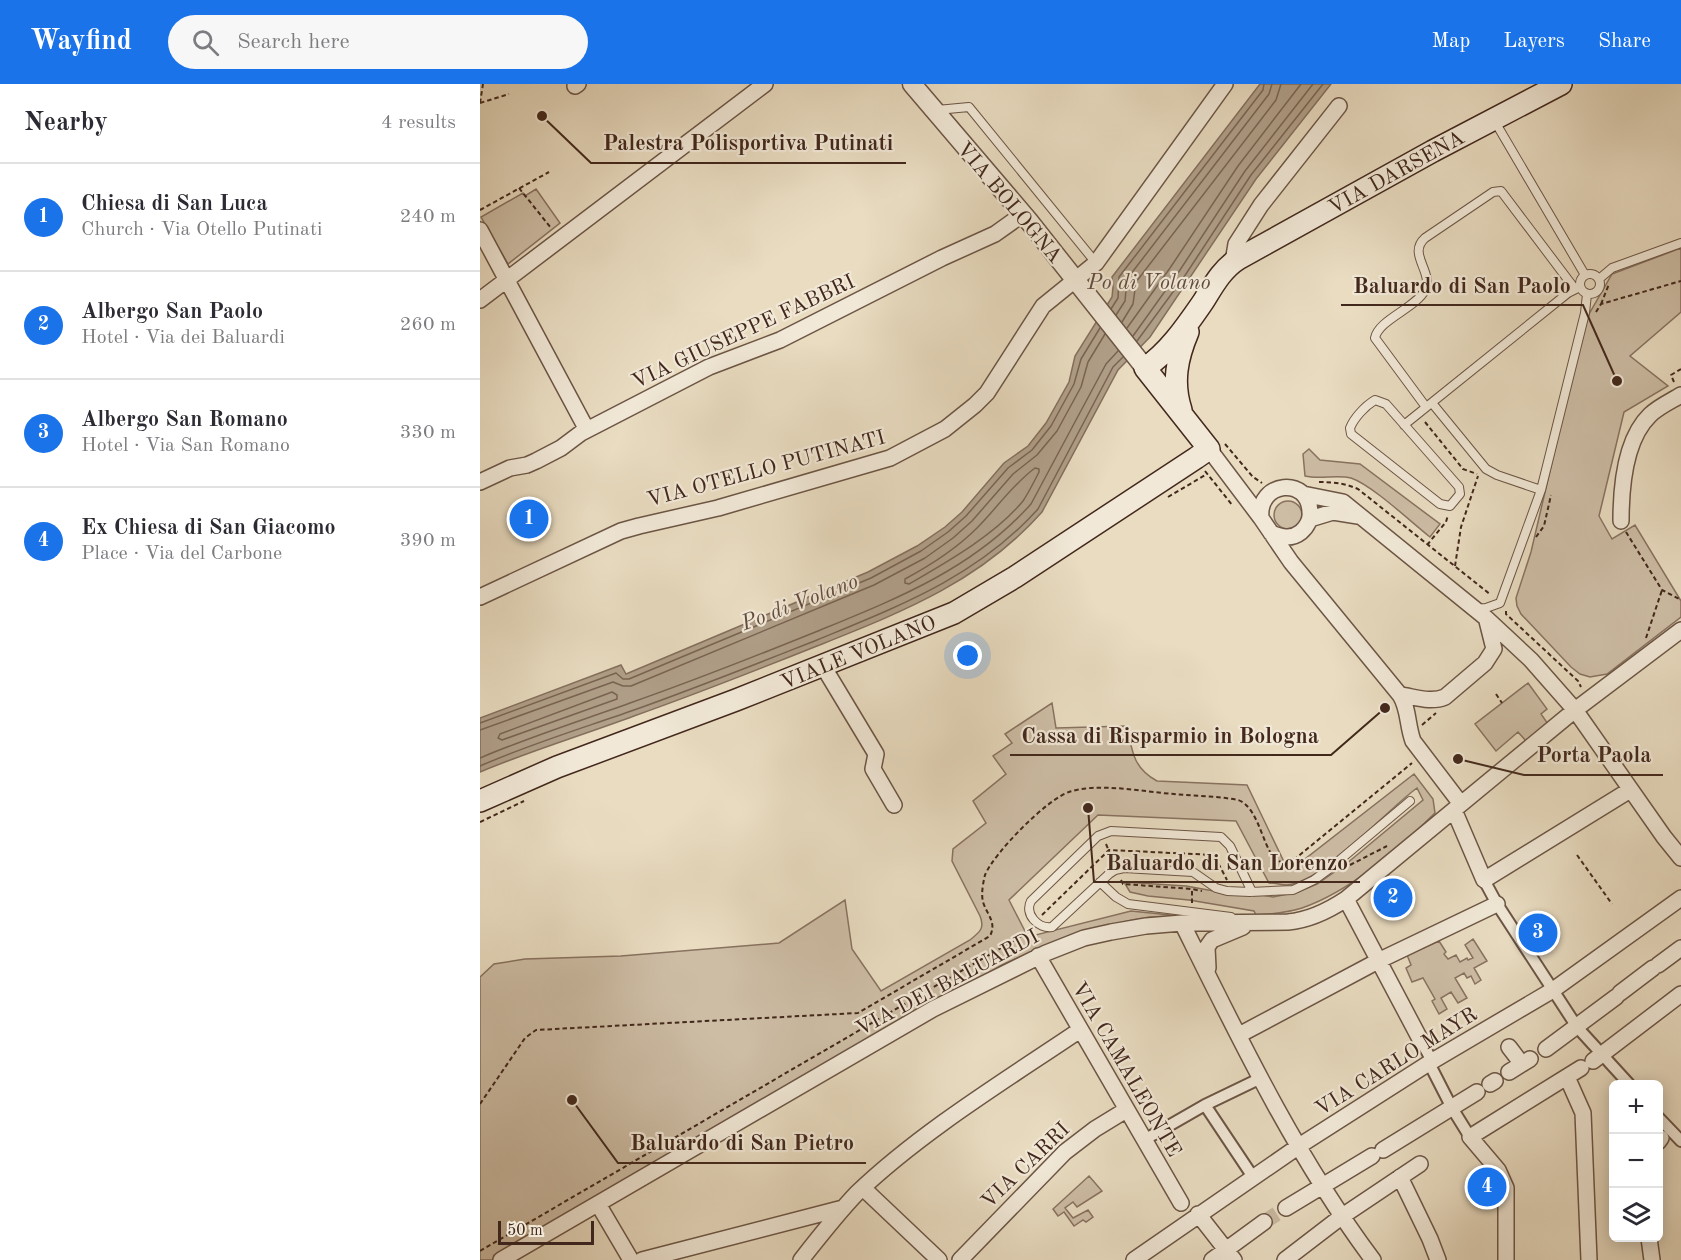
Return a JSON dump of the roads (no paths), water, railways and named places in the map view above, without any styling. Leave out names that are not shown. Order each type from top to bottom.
[{"type":"main road","name":"VIA DARSENA","points":[[1140,362],[1163,354],[1223,272],[1233,262],[1561,84]]},
{"type":"main road","name":"VIA DARSENA","points":[[1182,413],[1177,392],[1177,366],[1189,330],[1209,293]]},
{"type":"main road","name":"VIA BOLOGNA","points":[[1140,362],[1214,456]]},
{"type":"main road","name":"VIALE VOLANO","points":[[480,801],[566,764],[933,622],[970,604],[1214,456]]},
{"type":"street","points":[[480,300],[765,84]]},
{"type":"street","name":"VIA BOLOGNA","points":[[912,84],[940,110],[1140,362]]},
{"type":"street","name":"VIA OTELLO PUTINATI","points":[[480,597],[630,528],[718,508],[875,463],[910,449],[945,429],[975,405],[999,375],[1043,306],[1080,286],[1225,84]]},
{"type":"street","name":"VIA DARSENA","points":[[1233,262],[1236,244],[1261,205],[1339,106]]},
{"type":"street","name":"VIA GIUSEPPE FABBRI","points":[[480,482],[510,468],[536,461],[561,448],[587,430],[709,367],[780,340],[942,258],[995,234],[1023,214]]},
{"type":"street","points":[[480,230],[587,430]]},
{"type":"street","points":[[1621,521],[1622,491],[1634,437],[1651,414],[1681,395]]},
{"type":"street","name":"VIA BOLOGNA","points":[[1214,456],[1248,489],[1258,493],[1269,493],[1278,488],[1287,487],[1303,494],[1343,502],[1480,614],[1531,660],[1575,710],[1630,790],[1681,858]]},
{"type":"street","name":"VIA BOLOGNA","points":[[1214,456],[1296,569],[1400,694],[1406,707],[1409,731],[1413,741],[1458,807],[1484,880]]},
{"type":"street","points":[[1261,518],[1261,506],[1269,493]]},
{"type":"street","points":[[1296,569],[1291,547],[1292,540],[1305,528],[1310,519],[1310,505],[1303,494]]},
{"type":"street","points":[[1310,519],[1334,512],[1358,516]]},
{"type":"street","points":[[1271,532],[1280,537],[1297,535]]},
{"type":"street","points":[[1400,694],[1438,700],[1445,697],[1485,663],[1494,649],[1480,614]]},
{"type":"street","name":"VIA DEI BALUARDI","points":[[501,1260],[933,1009],[1037,952],[1110,932],[1182,923],[1256,924],[1300,921],[1324,912],[1346,899],[1575,710],[1681,630]]},
{"type":"street","points":[[823,666],[876,754],[873,769],[894,805]]},
{"type":"street","points":[[1623,1080],[1592,1061],[1577,1027],[1497,904],[1484,880],[1630,790]]},
{"type":"street","name":"VIA CARLO MAYR","points":[[1134,1260],[1189,1212],[1253,1177],[1431,1062],[1553,990],[1681,898]]},
{"type":"street","points":[[1346,899],[1420,1039],[1452,1107],[1470,1137],[1498,1170],[1506,1188],[1506,1260]]},
{"type":"street","points":[[1239,1035],[1378,961],[1497,904]]},
{"type":"street","points":[[1182,923],[1261,1078],[1299,1146],[1341,1217],[1373,1260]]},
{"type":"street","points":[[1210,980],[1206,960],[1207,947],[1212,940],[1256,924]]},
{"type":"street","points":[[1546,1049],[1681,948]]},
{"type":"street","name":"VIA CAMALEONTE","points":[[1037,952],[1126,1110],[1189,1212],[1230,1255]]},
{"type":"street","points":[[1470,1137],[1592,1061],[1681,994]]},
{"type":"street","points":[[801,1260],[843,1208],[863,1188],[958,1113],[1080,1030]]},
{"type":"street","points":[[1509,1047],[1520,1065]]},
{"type":"street","points":[[1567,1077],[1579,1101],[1584,1120],[1589,1260]]},
{"type":"street","points":[[1144,1140],[1205,1105],[1261,1078]]},
{"type":"street","points":[[1286,1208],[1487,1085]]},
{"type":"street","points":[[1205,1105],[1253,1177]]},
{"type":"street","name":"VIA CARRI","points":[[960,1260],[1065,1152],[1095,1129],[1126,1110]]},
{"type":"street","points":[[1663,1136],[1681,1140]]},
{"type":"street","points":[[1285,1260],[1341,1217],[1420,1164]]},
{"type":"street","points":[[1400,1177],[1438,1260]]},
{"type":"street","points":[[863,1188],[939,1260]]},
{"type":"street","points":[[598,1204],[631,1260]]},
{"type":"street","points":[[642,1260],[843,1208]]},
{"type":"street","points":[[1212,1260],[1230,1255],[1264,1222]]},
{"type":"street","points":[[1650,1242],[1652,1260]]},
{"type":"lane","points":[[940,110],[969,107],[1096,263]]},
{"type":"lane","points":[[1494,119],[1585,275]]},
{"type":"lane","points":[[1541,490],[1486,469],[1381,349],[1375,335],[1425,289],[1427,280],[1419,257],[1422,241],[1497,190],[1504,193],[1578,288],[1587,294],[1592,294],[1599,289],[1599,279],[1612,268],[1681,243]]},
{"type":"lane","points":[[1404,425],[1568,292],[1578,288],[1585,275],[1591,274],[1599,279]]},
{"type":"lane","points":[[1480,614],[1486,608],[1500,603],[1541,490],[1585,313],[1587,294]]},
{"type":"lane","points":[[1375,400],[1386,404],[1404,425],[1459,487],[1460,494],[1450,506],[1440,504],[1350,432],[1352,423],[1375,400]]},
{"type":"lane","points":[[1252,892],[1230,846],[1221,837],[1112,831],[1098,836],[1031,901],[1029,912],[1040,925],[1052,927],[1100,882],[1115,870],[1124,868],[1186,871],[1200,875],[1211,885],[1221,889],[1252,892],[1293,890],[1314,880],[1410,801]]},
{"type":"lane","points":[[1100,882],[1116,897],[1128,903],[1214,914],[1256,924]]},
{"type":"water","name":"Po di Volano","points":[[1260,84],[1331,84],[1256,179],[1150,337],[1118,370],[1042,512],[1018,536],[993,558],[966,576],[879,621],[703,691],[480,772],[480,718],[621,665],[626,674],[868,572],[917,546],[945,527],[962,512],[1004,463],[1028,446],[1046,423],[1069,382],[1075,356],[1112,297],[1112,277]]},
{"type":"tunnel","points":[[1264,1222],[1286,1208]]},
{"type":"place","name":"Palestra Polisportiva Putinati","points":[[542,116]]},
{"type":"place","name":"Baluardo di San Paolo","points":[[1617,381]]},
{"type":"place","name":"Chiesa di San Luca","points":[[529,519]]},
{"type":"place","name":"Cassa di Risparmio in Bologna","points":[[1385,708]]},
{"type":"place","name":"Porta Paola","points":[[1458,759]]},
{"type":"place","name":"Baluardo di San Lorenzo","points":[[1088,808]]},
{"type":"place","name":"Albergo San Paolo","points":[[1393,898]]},
{"type":"place","name":"Albergo San Romano","points":[[1538,933]]},
{"type":"place","name":"Baluardo di San Pietro","points":[[572,1100]]},
{"type":"place","name":"Ex Chiesa di San Giacomo","points":[[1487,1187]]}]
